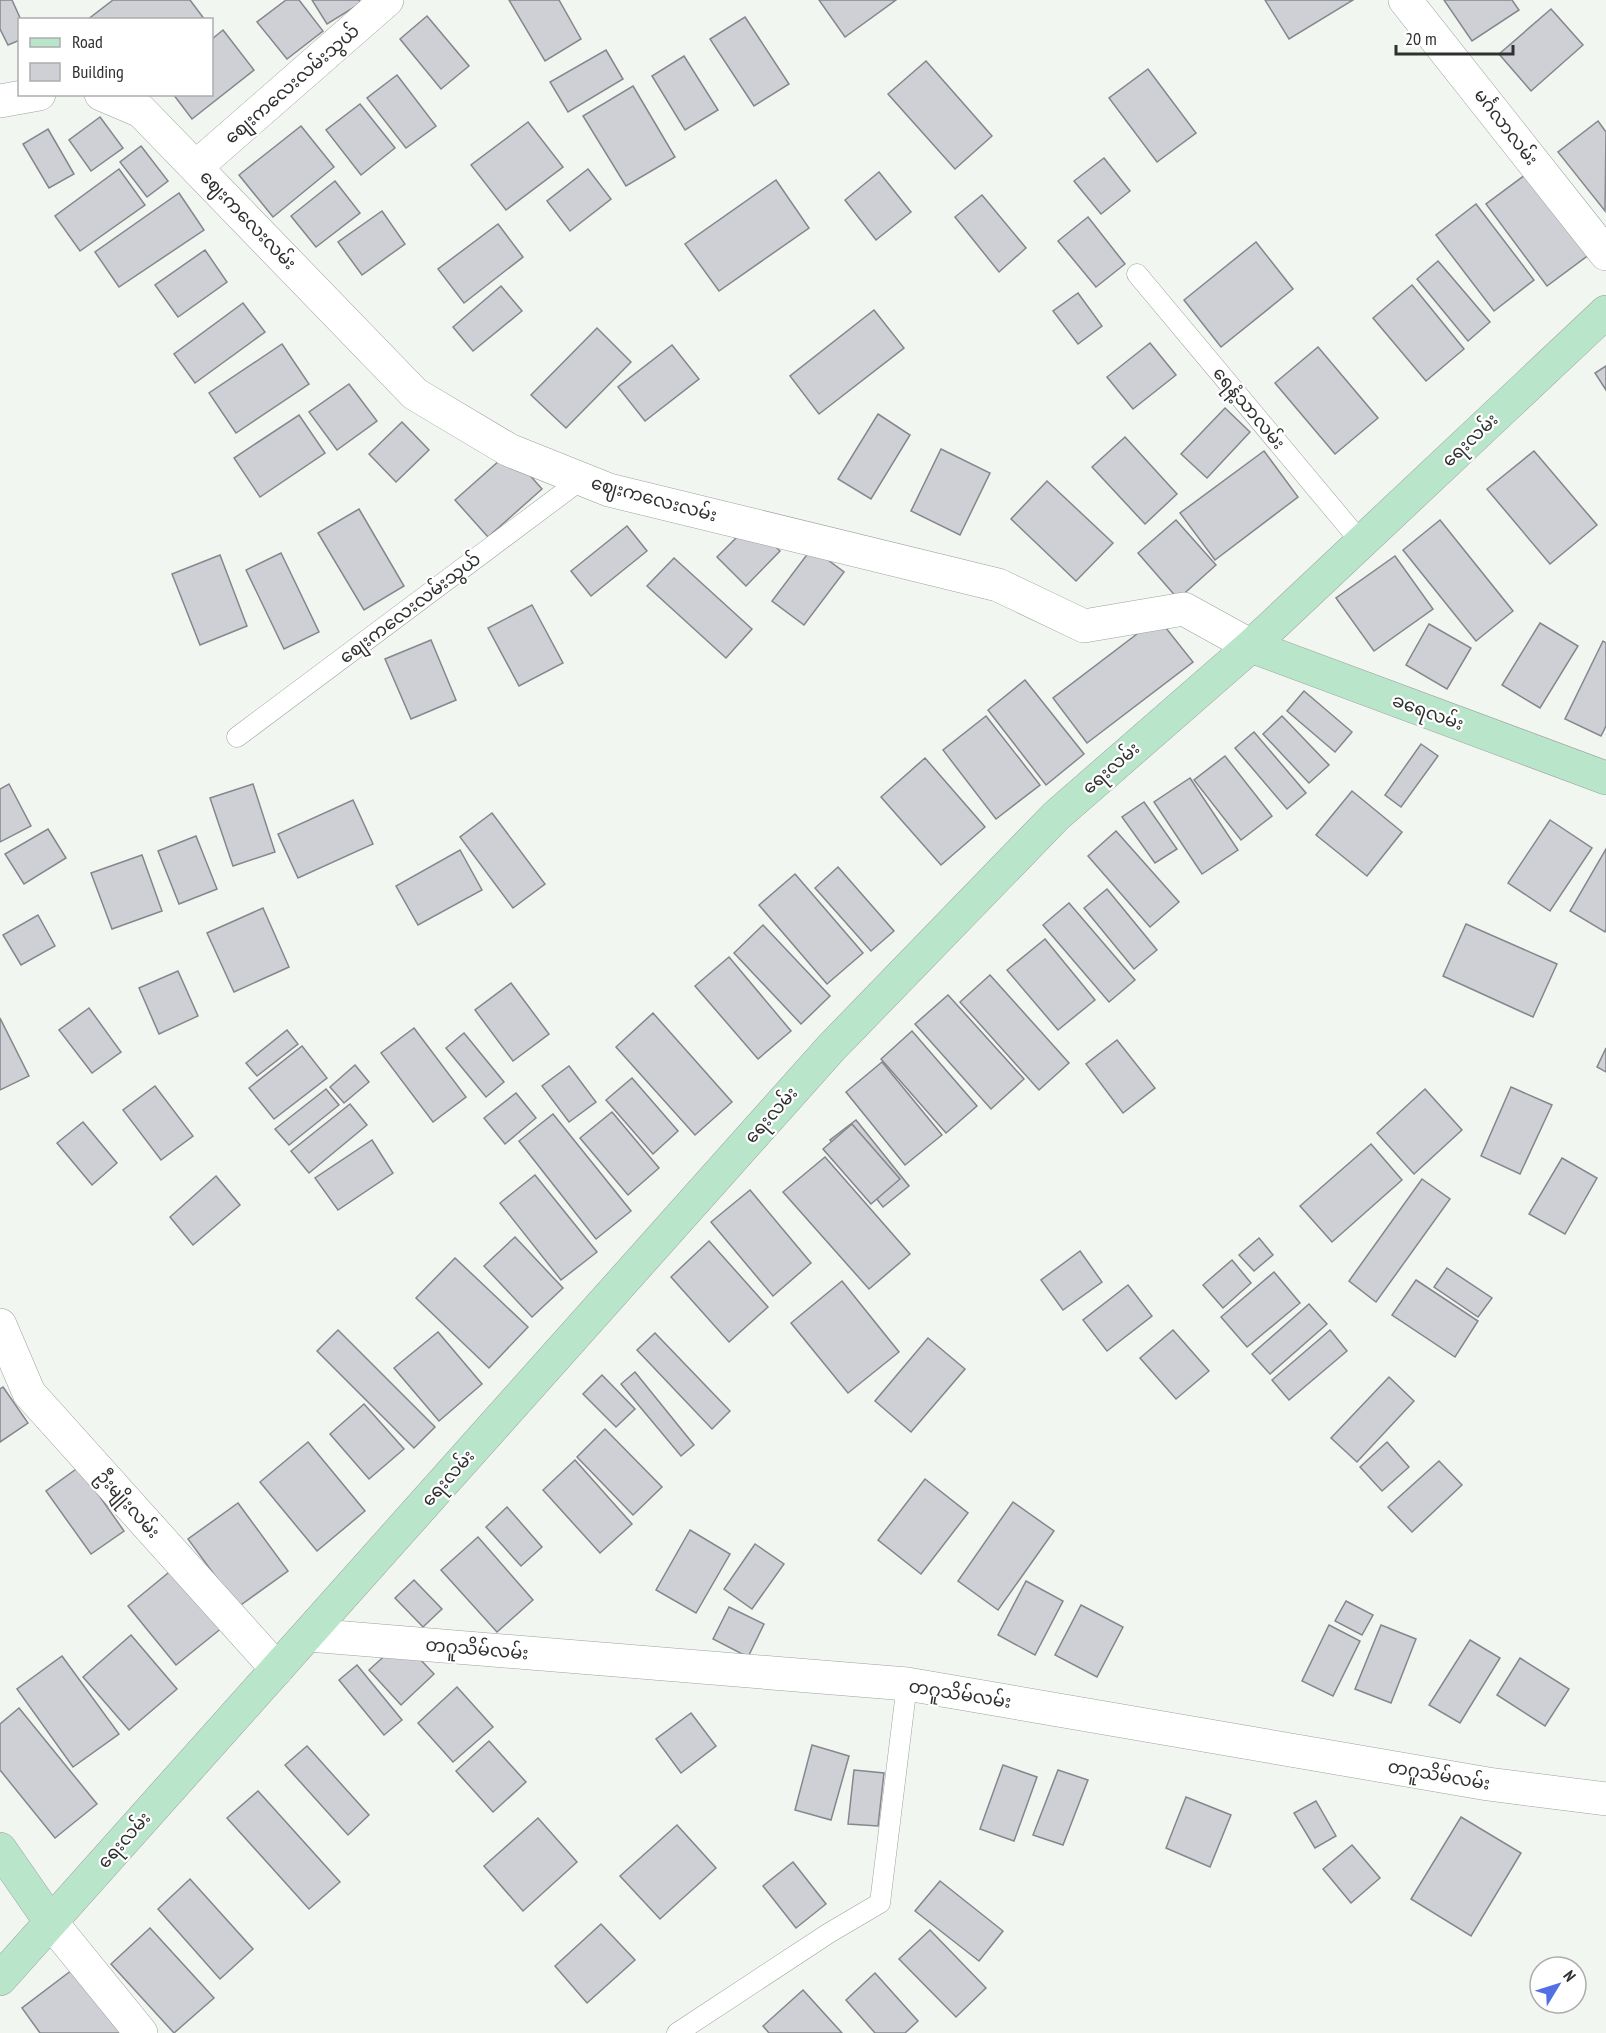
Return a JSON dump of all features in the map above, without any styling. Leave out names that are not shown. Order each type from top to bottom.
[{"type":"street","name":"စျေးကလေးလမ်းသွယ်","points":[[196,167],[387,0]]},
{"type":"street","name":"မင်္ဂလာလမ်း","points":[[1405,0],[1606,254]]},
{"type":"street","points":[[0,101],[28,96]]},
{"type":"street","name":"ဈေးကလေးလမ်း","points":[[106,96],[141,111],[415,394],[509,450],[609,490],[998,585],[1084,626],[1184,609],[1251,646]]},
{"type":"street","name":"ရေးလမ်း","points":[[0,1979],[831,1048],[1056,816],[1251,646],[1606,312]]},
{"type":"street","name":"ခရေလမ်း","points":[[1251,646],[1606,778]]},
{"type":"street","name":"ဦးမျိုးလမ်း","points":[[0,1325],[28,1393],[277,1669]]},
{"type":"street","name":"တဂူသိမ်လမ်း","points":[[309,1635],[908,1684],[1488,1784],[1606,1799]]},
{"type":"street","points":[[0,1849],[50,1921],[141,2033]]},
{"type":"lane","name":"ရေနံ့သာလမ်း","points":[[1137,274],[1361,542]]},
{"type":"lane","name":"စျေးကလေးလမ်းသွယ်","points":[[237,737],[582,479]]},
{"type":"lane","points":[[677,2033],[829,1933],[880,1903],[908,1684]]},
{"type":"building","points":[[0,0],[12,0],[20,18],[18,18],[18,41],[8,45],[0,29]]},
{"type":"building","points":[[113,0],[190,0],[204,18],[90,18]]},
{"type":"building","points":[[286,0],[299,0],[323,31],[287,59],[257,22]]},
{"type":"building","points":[[312,0],[359,0],[361,3],[327,24]]},
{"type":"building","points":[[509,0],[559,0],[581,39],[545,61]]},
{"type":"building","points":[[819,0],[896,0],[845,37]]},
{"type":"building","points":[[1265,0],[1353,0],[1289,39]]},
{"type":"building","points":[[1444,0],[1512,0],[1519,10],[1472,41]]},
{"type":"building","points":[[1551,9],[1583,45],[1531,91],[1499,54]]},
{"type":"building","points":[[427,16],[469,66],[441,89],[400,39]]},
{"type":"building","points":[[745,17],[789,84],[754,106],[710,39]]},
{"type":"building","points":[[223,30],[254,70],[192,119],[175,96],[213,96],[213,38]]},
{"type":"building","points":[[606,50],[623,79],[568,112],[550,82]]},
{"type":"building","points":[[684,56],[718,110],[685,130],[652,76]]},
{"type":"building","points":[[926,61],[992,136],[955,169],[888,94]]},
{"type":"building","points":[[1148,69],[1196,133],[1157,162],[1109,98]]},
{"type":"building","points":[[397,75],[436,126],[406,148],[367,98]]},
{"type":"building","points":[[633,86],[675,157],[626,186],[583,116]]},
{"type":"building","points":[[360,104],[395,148],[361,175],[326,130]]},
{"type":"building","points":[[100,117],[123,148],[91,171],[69,140]]},
{"type":"building","points":[[1598,121],[1606,132],[1605,211],[1558,152]]},
{"type":"building","points":[[528,122],[563,167],[506,210],[471,165]]},
{"type":"building","points":[[301,126],[334,167],[273,217],[239,175]]},
{"type":"building","points":[[48,129],[74,174],[49,188],[23,144]]},
{"type":"building","points":[[141,146],[168,181],[147,197],[120,162]]},
{"type":"building","points":[[1104,158],[1130,191],[1101,214],[1074,181]]},
{"type":"building","points":[[119,169],[145,205],[80,251],[55,216]]},
{"type":"building","points":[[588,169],[611,199],[570,231],[547,201]]},
{"type":"building","points":[[879,172],[911,212],[876,240],[845,200]]},
{"type":"building","points":[[1529,172],[1590,254],[1547,286],[1486,204]]},
{"type":"building","points":[[776,180],[809,228],[719,291],[685,244]]},
{"type":"building","points":[[335,181],[360,213],[316,247],[291,216]]},
{"type":"building","points":[[179,193],[204,230],[119,287],[95,252]]},
{"type":"building","points":[[982,195],[1026,248],[999,272],[955,217]]},
{"type":"building","points":[[1476,204],[1534,280],[1494,311],[1436,235]]},
{"type":"building","points":[[382,211],[405,244],[362,275],[338,242]]},
{"type":"building","points":[[1088,217],[1125,264],[1096,287],[1058,241]]},
{"type":"building","points":[[498,224],[523,257],[464,303],[438,269]]},
{"type":"building","points":[[1256,242],[1293,289],[1221,347],[1184,300]]},
{"type":"building","points":[[205,250],[227,282],[178,317],[155,285]]},
{"type":"building","points":[[1438,261],[1490,322],[1468,341],[1417,279]]},
{"type":"building","points":[[1412,285],[1464,349],[1426,381],[1373,318]]},
{"type":"building","points":[[501,286],[522,311],[473,351],[453,327]]},
{"type":"building","points":[[1078,293],[1102,326],[1078,344],[1053,311]]},
{"type":"building","points":[[243,303],[265,332],[195,383],[174,354]]},
{"type":"building","points":[[874,310],[904,348],[819,414],[790,376]]},
{"type":"building","points":[[597,328],[631,362],[566,428],[531,395]]},
{"type":"building","points":[[1150,343],[1176,375],[1133,409],[1107,377]]},
{"type":"building","points":[[282,344],[309,384],[236,433],[209,393]]},
{"type":"building","points":[[672,345],[699,379],[645,421],[618,387]]},
{"type":"building","points":[[1318,347],[1378,418],[1335,454],[1275,383]]},
{"type":"building","points":[[1606,366],[1606,390],[1595,373]]},
{"type":"building","points":[[349,384],[377,421],[337,450],[309,412]]},
{"type":"building","points":[[1225,408],[1250,432],[1207,478],[1181,454]]},
{"type":"building","points":[[878,414],[910,435],[871,499],[838,479]]},
{"type":"building","points":[[299,415],[325,453],[260,497],[234,458]]},
{"type":"building","points":[[402,422],[429,450],[396,482],[369,454]]},
{"type":"building","points":[[1125,437],[1177,494],[1145,524],[1092,467]]},
{"type":"building","points":[[941,449],[990,473],[960,535],[911,511]]},
{"type":"building","points":[[1264,451],[1298,497],[1215,560],[1180,513]]},
{"type":"building","points":[[1534,451],[1597,525],[1550,564],[1487,489]]},
{"type":"building","points":[[509,452],[542,489],[488,537],[455,500]]},
{"type":"building","points":[[1047,481],[1113,543],[1076,581],[1011,519]]},
{"type":"building","points":[[359,509],[404,586],[364,610],[318,533]]},
{"type":"building","points":[[1176,520],[1216,565],[1178,599],[1138,553]]},
{"type":"building","points":[[1440,520],[1513,611],[1476,641],[1403,550]]},
{"type":"building","points":[[751,523],[780,551],[746,586],[717,557]]},
{"type":"building","points":[[627,526],[647,551],[591,596],[571,571]]},
{"type":"building","points":[[812,548],[844,572],[804,625],[772,601]]},
{"type":"building","points":[[281,553],[319,632],[284,649],[246,570]]},
{"type":"building","points":[[220,555],[247,626],[200,645],[172,574]]},
{"type":"building","points":[[1395,556],[1433,609],[1374,651],[1336,598]]},
{"type":"building","points":[[674,558],[752,629],[726,658],[647,586]]},
{"type":"building","points":[[532,605],[563,663],[519,686],[488,628]]},
{"type":"building","points":[[1158,618],[1193,662],[1087,743],[1053,698]]},
{"type":"building","points":[[1540,623],[1578,646],[1540,708],[1502,685]]},
{"type":"building","points":[[1429,624],[1471,648],[1447,689],[1406,665]]},
{"type":"building","points":[[431,640],[456,700],[411,719],[385,659]]},
{"type":"building","points":[[1603,641],[1606,643],[1606,726],[1601,736],[1565,719]]},
{"type":"building","points":[[1025,680],[1084,754],[1046,785],[988,710]]},
{"type":"building","points":[[1304,691],[1352,732],[1335,752],[1287,711]]},
{"type":"building","points":[[986,716],[1040,785],[996,819],[943,750]]},
{"type":"building","points":[[1282,716],[1329,765],[1309,783],[1263,734]]},
{"type":"building","points":[[1254,732],[1306,793],[1287,809],[1235,748]]},
{"type":"building","points":[[1421,744],[1438,756],[1401,807],[1385,795]]},
{"type":"building","points":[[1225,756],[1272,816],[1241,840],[1194,780]]},
{"type":"building","points":[[925,758],[985,827],[941,865],[881,797]]},
{"type":"building","points":[[1190,778],[1238,850],[1202,874],[1154,802]]},
{"type":"building","points":[[9,784],[31,826],[0,842],[0,789]]},
{"type":"building","points":[[253,784],[275,852],[233,866],[210,798]]},
{"type":"building","points":[[1352,791],[1402,832],[1367,876],[1316,835]]},
{"type":"building","points":[[353,800],[373,844],[298,878],[278,834]]},
{"type":"building","points":[[1144,802],[1177,849],[1155,863],[1122,817]]},
{"type":"building","points":[[492,813],[545,884],[513,908],[460,837]]},
{"type":"building","points":[[1550,820],[1592,848],[1550,911],[1508,883]]},
{"type":"building","points":[[48,829],[66,858],[24,884],[5,854]]},
{"type":"building","points":[[1116,831],[1179,902],[1150,927],[1088,856]]},
{"type":"building","points":[[196,836],[217,889],[179,904],[158,851]]},
{"type":"building","points":[[1606,849],[1606,929],[1605,932],[1570,911]]},
{"type":"building","points":[[460,850],[482,890],[418,925],[396,886]]},
{"type":"building","points":[[142,855],[162,911],[112,929],[91,873]]},
{"type":"building","points":[[838,867],[894,931],[871,951],[815,888]]},
{"type":"building","points":[[795,874],[863,953],[827,984],[759,905]]},
{"type":"building","points":[[1107,889],[1157,950],[1134,969],[1084,908]]},
{"type":"building","points":[[1069,903],[1135,980],[1109,1002],[1043,925]]},
{"type":"building","points":[[263,908],[289,967],[234,992],[207,933]]},
{"type":"building","points":[[38,915],[55,946],[21,965],[3,935]]},
{"type":"building","points":[[1466,924],[1557,964],[1533,1017],[1443,976]]},
{"type":"building","points":[[763,925],[830,996],[801,1024],[734,953]]},
{"type":"building","points":[[1045,939],[1095,1000],[1058,1030],[1007,970]]},
{"type":"building","points":[[729,957],[791,1031],[758,1059],[695,986]]},
{"type":"building","points":[[178,971],[198,1016],[159,1034],[139,988]]},
{"type":"building","points":[[990,975],[1069,1063],[1039,1090],[960,1002]]},
{"type":"building","points":[[511,983],[549,1034],[513,1061],[475,1010]]},
{"type":"building","points":[[948,995],[1024,1079],[991,1109],[915,1024]]},
{"type":"building","points":[[89,1008],[121,1052],[92,1073],[59,1030]]},
{"type":"building","points":[[653,1013],[732,1102],[695,1135],[616,1047]]},
{"type":"building","points":[[0,1018],[29,1076],[0,1090]]},
{"type":"building","points":[[414,1028],[466,1097],[433,1122],[381,1053]]},
{"type":"building","points":[[287,1030],[298,1044],[257,1076],[246,1063]]},
{"type":"building","points":[[912,1031],[977,1106],[946,1133],[881,1059]]},
{"type":"building","points":[[464,1033],[504,1082],[486,1097],[446,1048]]},
{"type":"building","points":[[1117,1040],[1155,1088],[1123,1113],[1086,1064]]},
{"type":"building","points":[[302,1046],[327,1078],[274,1119],[249,1088]]},
{"type":"building","points":[[1606,1048],[1606,1072],[1597,1067]]},
{"type":"building","points":[[882,1062],[942,1135],[905,1165],[846,1092]]},
{"type":"building","points":[[355,1065],[369,1082],[344,1103],[330,1087]]},
{"type":"building","points":[[569,1066],[596,1102],[569,1122],[542,1086]]},
{"type":"building","points":[[632,1078],[678,1131],[653,1154],[606,1100]]},
{"type":"building","points":[[155,1086],[193,1136],[161,1160],[123,1110]]},
{"type":"building","points":[[1511,1087],[1552,1105],[1520,1174],[1481,1156]]},
{"type":"building","points":[[326,1089],[339,1105],[289,1145],[275,1129]]},
{"type":"building","points":[[1425,1089],[1462,1130],[1414,1174],[1377,1133]]},
{"type":"building","points":[[516,1093],[536,1118],[505,1144],[484,1118]]},
{"type":"building","points":[[350,1104],[367,1125],[309,1173],[291,1151]]},
{"type":"building","points":[[612,1112],[659,1168],[628,1195],[580,1138]]},
{"type":"building","points":[[553,1114],[631,1211],[596,1239],[519,1141]]},
{"type":"building","points":[[856,1120],[909,1186],[883,1207],[830,1140]]},
{"type":"building","points":[[83,1122],[117,1163],[92,1185],[57,1143]]},
{"type":"building","points":[[852,1124],[900,1179],[871,1204],[823,1149]]},
{"type":"building","points":[[372,1140],[393,1173],[338,1210],[315,1178]]},
{"type":"building","points":[[1371,1144],[1402,1180],[1332,1242],[1300,1206]]},
{"type":"building","points":[[825,1157],[910,1254],[869,1289],[783,1192]]},
{"type":"building","points":[[1562,1158],[1597,1178],[1565,1234],[1529,1214]]},
{"type":"building","points":[[535,1175],[597,1252],[561,1280],[500,1203]]},
{"type":"building","points":[[216,1176],[240,1205],[193,1245],[170,1217]]},
{"type":"building","points":[[1422,1179],[1450,1199],[1376,1302],[1349,1281]]},
{"type":"building","points":[[750,1190],[811,1263],[773,1296],[711,1222]]},
{"type":"building","points":[[515,1237],[563,1288],[532,1317],[484,1266]]},
{"type":"building","points":[[1259,1238],[1273,1255],[1254,1271],[1239,1255]]},
{"type":"building","points":[[709,1241],[768,1307],[729,1342],[671,1277]]},
{"type":"building","points":[[1080,1251],[1102,1282],[1063,1310],[1041,1280]]},
{"type":"building","points":[[455,1258],[528,1327],[489,1368],[416,1298]]},
{"type":"building","points":[[1232,1260],[1251,1283],[1223,1308],[1203,1285]]},
{"type":"building","points":[[1447,1268],[1492,1298],[1478,1317],[1434,1287]]},
{"type":"building","points":[[1274,1272],[1300,1303],[1247,1347],[1221,1317]]},
{"type":"building","points":[[1416,1280],[1478,1321],[1455,1357],[1392,1315]]},
{"type":"building","points":[[842,1281],[899,1352],[848,1393],[791,1323]]},
{"type":"building","points":[[1128,1285],[1152,1316],[1107,1351],[1083,1320]]},
{"type":"building","points":[[1309,1304],[1327,1324],[1270,1374],[1252,1354]]},
{"type":"building","points":[[338,1330],[435,1427],[414,1448],[317,1351]]},
{"type":"building","points":[[1173,1330],[1209,1371],[1176,1399],[1140,1358]]},
{"type":"building","points":[[1330,1330],[1347,1351],[1289,1400],[1272,1380]]},
{"type":"building","points":[[438,1332],[482,1384],[439,1421],[394,1368]]},
{"type":"building","points":[[655,1333],[730,1411],[712,1429],[637,1350]]},
{"type":"building","points":[[928,1338],[965,1369],[911,1432],[875,1401]]},
{"type":"building","points":[[635,1372],[694,1445],[681,1456],[621,1384]]},
{"type":"building","points":[[602,1375],[635,1409],[616,1427],[583,1394]]},
{"type":"building","points":[[1389,1377],[1414,1401],[1357,1462],[1331,1438]]},
{"type":"building","points":[[3,1387],[28,1423],[0,1442],[0,1389]]},
{"type":"building","points":[[364,1404],[404,1449],[369,1479],[330,1434]]},
{"type":"building","points":[[605,1429],[662,1487],[633,1515],[577,1457]]},
{"type":"building","points":[[308,1442],[365,1511],[317,1551],[260,1482]]},
{"type":"building","points":[[1387,1442],[1409,1467],[1382,1491],[1360,1467]]},
{"type":"building","points":[[575,1460],[632,1524],[600,1553],[543,1490]]},
{"type":"building","points":[[1439,1461],[1462,1485],[1412,1532],[1388,1507]]},
{"type":"building","points":[[79,1467],[124,1531],[91,1554],[46,1491]]},
{"type":"building","points":[[925,1479],[968,1513],[921,1574],[878,1540]]},
{"type":"building","points":[[1013,1502],[1054,1531],[998,1610],[958,1581]]},
{"type":"building","points":[[238,1503],[288,1571],[238,1607],[188,1539]]},
{"type":"building","points":[[507,1507],[542,1547],[521,1566],[486,1527]]},
{"type":"building","points":[[690,1530],[730,1554],[696,1613],[656,1590]]},
{"type":"building","points":[[478,1537],[533,1600],[497,1632],[441,1570]]},
{"type":"building","points":[[755,1544],[784,1564],[752,1609],[724,1589]]},
{"type":"building","points":[[179,1564],[228,1623],[176,1665],[128,1606]]},
{"type":"building","points":[[414,1580],[442,1609],[423,1627],[395,1598]]},
{"type":"building","points":[[1026,1581],[1063,1601],[1035,1655],[998,1635]]},
{"type":"building","points":[[1346,1601],[1373,1615],[1362,1635],[1335,1621]]},
{"type":"building","points":[[1081,1605],[1123,1627],[1097,1677],[1055,1655]]},
{"type":"building","points":[[729,1607],[764,1624],[748,1657],[713,1639]]},
{"type":"building","points":[[1329,1625],[1360,1641],[1333,1696],[1302,1681]]},
{"type":"building","points":[[1381,1625],[1416,1639],[1391,1703],[1355,1689]]},
{"type":"building","points":[[131,1635],[177,1689],[129,1730],[83,1677]]},
{"type":"building","points":[[402,1640],[434,1674],[401,1705],[369,1670]]},
{"type":"building","points":[[1470,1640],[1500,1658],[1460,1723],[1429,1705]]},
{"type":"building","points":[[62,1656],[119,1734],[73,1767],[17,1689]]},
{"type":"building","points":[[1520,1658],[1569,1689],[1545,1726],[1497,1695]]},
{"type":"building","points":[[357,1665],[402,1720],[384,1735],[339,1680]]},
{"type":"building","points":[[457,1687],[493,1727],[453,1762],[418,1723]]},
{"type":"building","points":[[19,1708],[97,1804],[55,1838],[0,1770],[0,1724]]},
{"type":"building","points":[[691,1713],[716,1746],[681,1773],[656,1739]]},
{"type":"building","points":[[489,1741],[526,1782],[493,1812],[456,1771]]},
{"type":"building","points":[[812,1745],[849,1756],[831,1820],[795,1810]]},
{"type":"building","points":[[307,1746],[369,1815],[348,1835],[285,1765]]},
{"type":"building","points":[[1003,1765],[1037,1777],[1014,1841],[980,1829]]},
{"type":"building","points":[[854,1770],[884,1773],[878,1826],[848,1824]]},
{"type":"building","points":[[1058,1770],[1088,1780],[1063,1845],[1033,1835]]},
{"type":"building","points":[[258,1791],[340,1882],[309,1909],[227,1818]]},
{"type":"building","points":[[1186,1797],[1231,1815],[1210,1867],[1166,1848]]},
{"type":"building","points":[[1316,1801],[1336,1836],[1315,1848],[1294,1813]]},
{"type":"building","points":[[1461,1817],[1521,1853],[1471,1936],[1411,1899]]},
{"type":"building","points":[[538,1818],[577,1862],[523,1911],[484,1866]]},
{"type":"building","points":[[677,1825],[716,1868],[660,1919],[620,1876]]},
{"type":"building","points":[[1352,1845],[1380,1878],[1351,1903],[1323,1869]]},
{"type":"building","points":[[793,1862],[826,1904],[796,1928],[763,1886]]},
{"type":"building","points":[[190,1879],[253,1949],[220,1979],[158,1909]]},
{"type":"building","points":[[940,1881],[1003,1931],[979,1961],[915,1911]]},
{"type":"building","points":[[601,1924],[635,1960],[587,2003],[555,1966]]},
{"type":"building","points":[[150,1928],[214,1998],[174,2033],[111,1964]]},
{"type":"building","points":[[930,1930],[986,1988],[956,2017],[899,1959]]},
{"type":"building","points":[[76,1967],[126,2033],[40,2033],[22,2008]]},
{"type":"building","points":[[875,1973],[918,2021],[905,2033],[875,2033],[846,2000]]},
{"type":"building","points":[[803,1990],[842,2033],[769,2033],[763,2026]]}]
